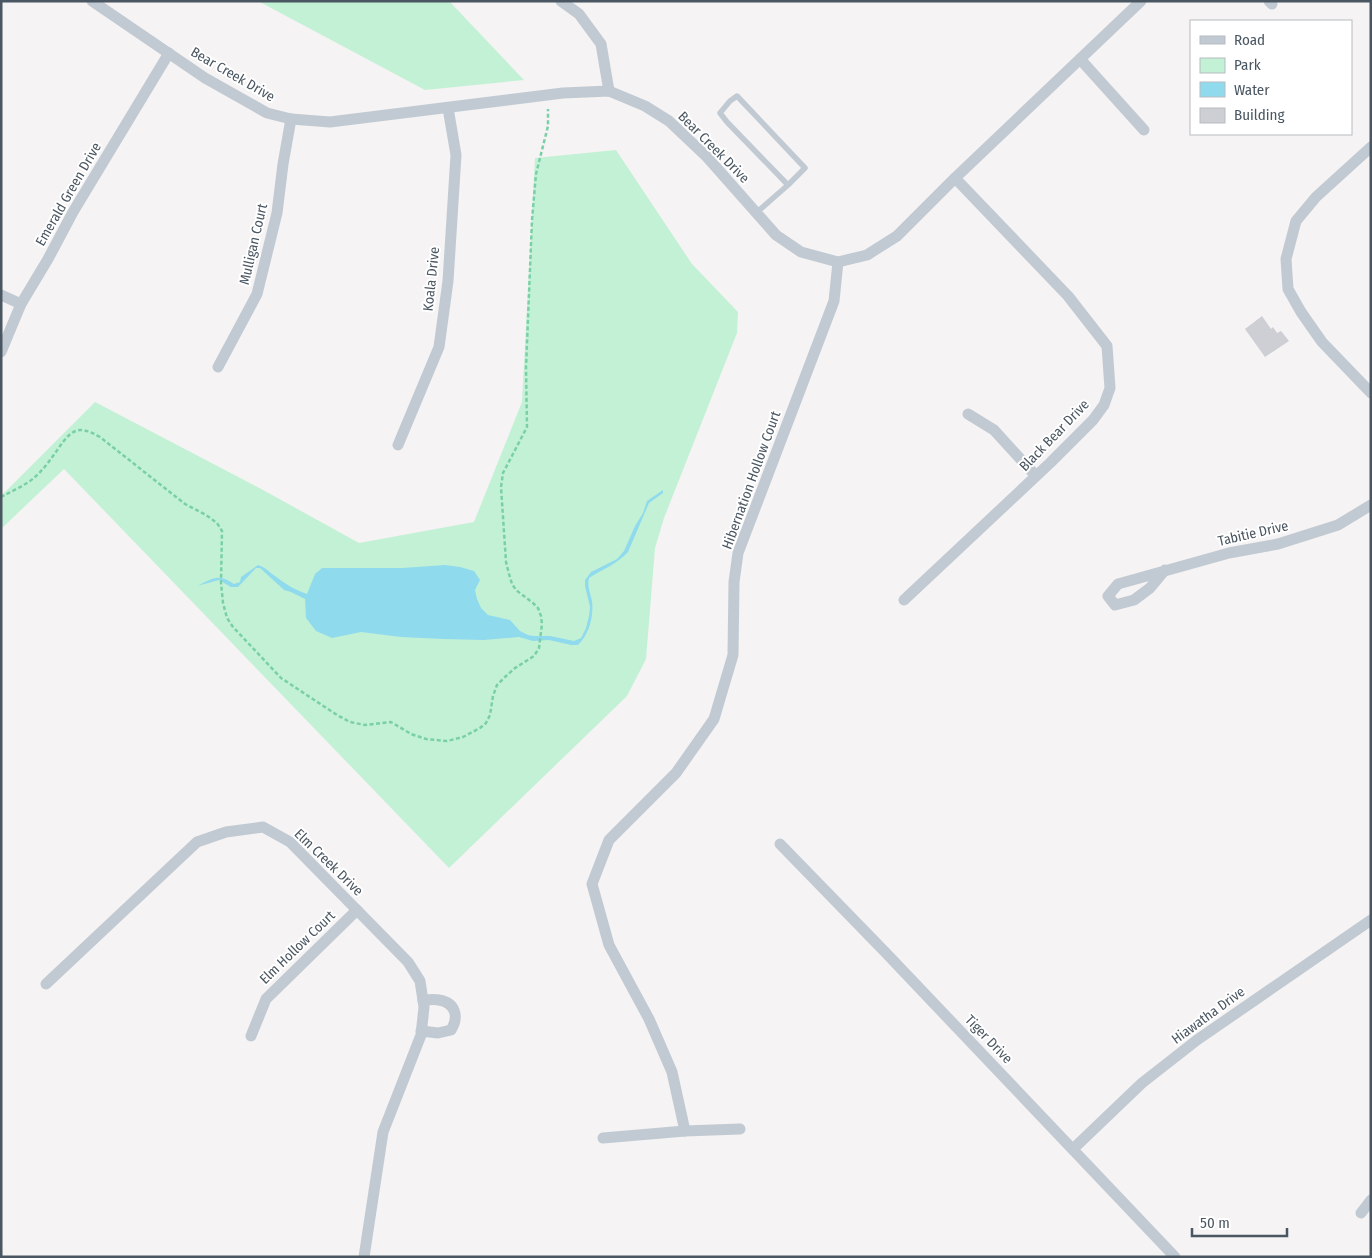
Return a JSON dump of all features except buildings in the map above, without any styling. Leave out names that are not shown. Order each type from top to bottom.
[{"type":"street","name":"Bear Creek Drive","points":[[92,1],[205,78],[267,113],[292,119],[330,122],[564,93],[609,91],[645,106],[669,121],[707,157],[776,235],[801,252],[838,262],[867,255],[897,236],[955,178],[1141,1]]},
{"type":"street","points":[[561,1],[579,14],[601,44],[609,91]]},
{"type":"street","name":"Emerald Green Drive","points":[[1,352],[21,304],[73,212],[169,53]]},
{"type":"street","points":[[1080,60],[1144,130]]},
{"type":"street","name":"Koala Drive","points":[[398,445],[439,347],[448,281],[456,155],[448,108]]},
{"type":"street","name":"Mulligan Court","points":[[218,367],[257,294],[276,213],[292,119]]},
{"type":"street","points":[[1371,147],[1316,198],[1296,221],[1286,259],[1288,289],[1301,312],[1322,342],[1371,393]]},
{"type":"street","name":"Black Bear Drive","points":[[904,600],[1093,420],[1104,405],[1110,388],[1107,346],[1068,296],[955,178]]},
{"type":"street","name":"Hibernation Hollow Court","points":[[685,1131],[672,1072],[649,1020],[609,945],[592,884],[609,840],[676,773],[714,719],[733,655],[734,582],[738,553],[834,301],[838,262]]},
{"type":"street","points":[[1,295],[21,304]]},
{"type":"street","points":[[968,414],[994,430],[1036,476]]},
{"type":"street","name":"Tabitie Drive","points":[[1165,570],[1228,553],[1278,544],[1338,524],[1371,505]]},
{"type":"street","name":"Elm Creek Drive","points":[[46,984],[197,842],[226,832],[263,827],[290,842],[408,962],[420,981],[424,1007],[421,1035],[383,1132],[364,1257]]},
{"type":"street","name":"Tiger Drive","points":[[780,844],[1175,1257]]},
{"type":"street","name":"Elm Hollow Court","points":[[251,1036],[266,999],[357,910]]},
{"type":"street","name":"Hiawatha Drive","points":[[1073,1149],[1142,1083],[1197,1040],[1371,920]]},
{"type":"street","points":[[421,1031],[438,1033],[451,1030],[456,1022],[456,1012],[448,1004],[439,1000],[423,1000]]},
{"type":"street","points":[[603,1138],[685,1131],[740,1129]]},
{"type":"street","points":[[1361,1213],[1371,1200]]},
{"type":"lane","points":[[756,213],[788,185],[805,168],[737,96],[730,101],[720,114],[788,185]]},
{"type":"path","points":[[1,497],[33,479],[43,469],[67,436],[74,431],[80,430],[91,432],[184,504],[206,514],[217,523],[222,532],[221,583],[223,603],[228,618],[233,627],[281,678],[350,722],[365,725],[391,722],[411,734],[426,739],[448,741],[463,737],[480,728],[486,723],[490,715],[497,685],[504,676],[534,656],[539,648],[542,624],[538,608],[534,602],[516,590],[509,574],[506,562],[501,487],[504,473],[527,427],[526,368],[532,220],[536,174],[548,126],[548,109]]},
{"type":"green space","points":[[258,1],[449,1],[524,80],[425,90]]},
{"type":"green space","points":[[616,150],[692,264],[738,312],[737,333],[664,518],[655,548],[646,659],[627,696],[449,868],[64,469],[1,529],[1,496],[95,402],[263,490],[359,543],[474,522],[522,402],[535,158]]},
{"type":"water","points":[[663,490],[663,493],[649,503],[628,552],[615,563],[589,578],[592,601],[591,619],[585,636],[578,645],[549,640],[533,641],[519,637],[484,640],[443,639],[401,637],[361,632],[332,638],[316,631],[306,618],[305,599],[284,590],[260,568],[256,568],[238,587],[231,587],[219,580],[197,586],[216,578],[224,579],[234,584],[240,582],[241,577],[258,565],[265,568],[278,579],[307,594],[315,574],[322,568],[402,568],[445,565],[460,567],[474,571],[480,580],[475,590],[477,599],[481,608],[488,615],[510,620],[520,631],[528,635],[550,636],[574,641],[581,638],[589,616],[590,607],[585,580],[591,572],[617,559],[624,551],[647,501]]}]
